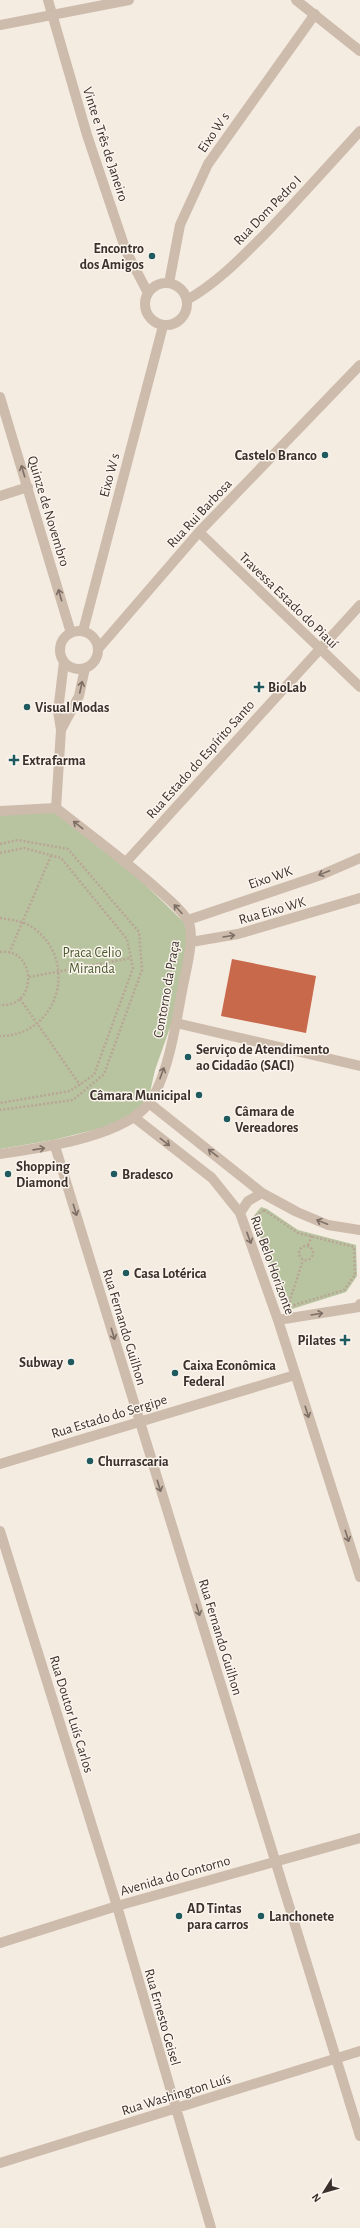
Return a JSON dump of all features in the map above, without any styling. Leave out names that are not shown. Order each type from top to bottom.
[{"type":"street","name":"Vinte e Três de Janeiro","points":[[48,0],[87,135],[126,251],[148,293]]},
{"type":"street","points":[[0,25],[129,0]]},
{"type":"street","points":[[296,0],[360,51]]},
{"type":"street","name":"Eixo W s","points":[[169,283],[180,225],[208,164],[315,14]]},
{"type":"street","name":"Rua Dom Pedro I","points":[[187,300],[207,288],[232,266],[281,218],[360,131]]},
{"type":"street","points":[[169,283],[177,286],[184,292],[188,308],[184,316],[175,324],[163,326],[155,323],[148,317],[145,301],[148,293],[157,285],[169,283]]},
{"type":"street","name":"Eixo W s","points":[[83,631],[163,326]]},
{"type":"street","name":"Rua Rui Barbosa","points":[[98,650],[199,532],[360,365]]},
{"type":"street","name":"Quinze de Novembro","points":[[0,397],[28,487],[70,633]]},
{"type":"street","points":[[0,496],[28,487]]},
{"type":"street","name":"Travessa Estado do Piauí","points":[[199,532],[360,687]]},
{"type":"street","name":"Rua Estado do Espírito Santo","points":[[126,862],[360,605]]},
{"type":"street","points":[[56,808],[61,730],[58,711],[64,662],[60,652],[62,640],[70,633],[83,631],[96,641],[98,650],[94,660],[85,668],[79,696],[61,730]]},
{"type":"street","points":[[64,662],[74,668],[85,668]]},
{"type":"street","points":[[0,811],[56,808],[126,862],[173,904],[188,920]]},
{"type":"street","name":"Eixo WK","points":[[188,920],[322,875],[360,858]]},
{"type":"street","name":"Rua Eixo WK","points":[[191,942],[238,934],[360,898]]},
{"type":"street","name":"Contorno da Praça","points":[[0,1154],[55,1146],[110,1129],[135,1118],[149,1103],[163,1073],[176,1023],[191,942],[188,920]]},
{"type":"street","points":[[176,1023],[360,1066]]},
{"type":"street","points":[[149,1103],[262,1193],[297,1212],[328,1225],[360,1230]]},
{"type":"street","name":"Rua Belo Horizonte","points":[[135,1118],[212,1178],[240,1213],[278,1320],[360,1577]]},
{"type":"street","name":"Rua Fernando Guilhon","points":[[55,1146],[360,2136]]},
{"type":"street","points":[[240,1213],[248,1201],[262,1193]]},
{"type":"street","points":[[278,1320],[360,1306]]},
{"type":"street","name":"Rua Estado do Sergipe","points":[[0,1464],[295,1375]]},
{"type":"street","name":"Rua Doutor Luís Carlos","points":[[0,1531],[117,1906]]},
{"type":"street","name":"Avenida do Contorno","points":[[0,1943],[117,1906],[360,1838]]},
{"type":"street","name":"Rua Ernesto Geisel","points":[[117,1906],[175,2109],[211,2228]]},
{"type":"street","name":"Rua Washington Luís","points":[[0,2163],[360,2051]]},
{"type":"path","points":[[0,844],[18,840],[68,849],[139,932],[142,970],[104,1074],[73,1100],[0,1110]]},
{"type":"path","points":[[0,853],[24,848],[61,858],[127,939],[133,968],[94,1075],[70,1091],[0,1103]]},
{"type":"path","points":[[10,953],[51,856]]},
{"type":"path","points":[[0,918],[22,922],[32,927],[45,938],[56,957],[59,971],[56,996],[51,1007],[37,1024],[18,1034],[0,1036]]},
{"type":"path","points":[[0,952],[10,953],[23,962],[29,976],[25,994],[11,1004],[0,1005]]},
{"type":"path","points":[[29,976],[131,958]]},
{"type":"path","points":[[20,999],[80,1084]]},
{"type":"path","points":[[264,1210],[298,1233],[354,1247],[355,1275],[344,1290],[288,1307],[256,1216],[264,1210]]},
{"type":"path","points":[[308,1246],[312,1236]]},
{"type":"path","points":[[304,1245],[312,1249],[312,1256],[308,1260],[303,1260],[298,1255],[299,1250],[304,1245]]},
{"type":"path","points":[[288,1307],[303,1260]]},
{"type":"green space","name":"Praca Celio Miranda","points":[[55,810],[130,870],[190,928],[172,1022],[155,1070],[148,1101],[133,1115],[110,1126],[53,1140],[0,1149],[0,815]]},
{"type":"green space","points":[[261,1207],[267,1209],[298,1230],[356,1245],[357,1276],[346,1292],[289,1310],[286,1309],[253,1217]]},
{"type":"building","points":[[232,959],[316,976],[306,1033],[221,1016]]},
{"type":"place","name":"Encontro dos Amigos","points":[[152,256]]},
{"type":"place","name":"Castelo Branco","points":[[325,455]]},
{"type":"place","name":"BioLab","points":[[259,687]]},
{"type":"place","name":"Visual Modas","points":[[27,707]]},
{"type":"place","name":"Extrafarma","points":[[14,760]]},
{"type":"place","name":"Serviço de Atendimento ao Cidadão (SACI)","points":[[188,1057]]},
{"type":"place","name":"Câmara Municipal","points":[[199,1095]]},
{"type":"place","name":"Câmara de Vereadores","points":[[227,1119]]},
{"type":"place","name":"Shopping Diamond","points":[[8,1174]]},
{"type":"place","name":"Bradesco","points":[[114,1174]]},
{"type":"place","name":"Casa Lotérica","points":[[126,1273]]},
{"type":"place","name":"Pilates","points":[[345,1340]]},
{"type":"place","name":"Subway","points":[[71,1362]]},
{"type":"place","name":"Caixa Econômica Federal","points":[[175,1373]]},
{"type":"place","name":"Churrascaria","points":[[90,1461]]},
{"type":"place","name":"AD Tintas para carros","points":[[179,1916]]},
{"type":"place","name":"Lanchonete","points":[[261,1916]]}]
